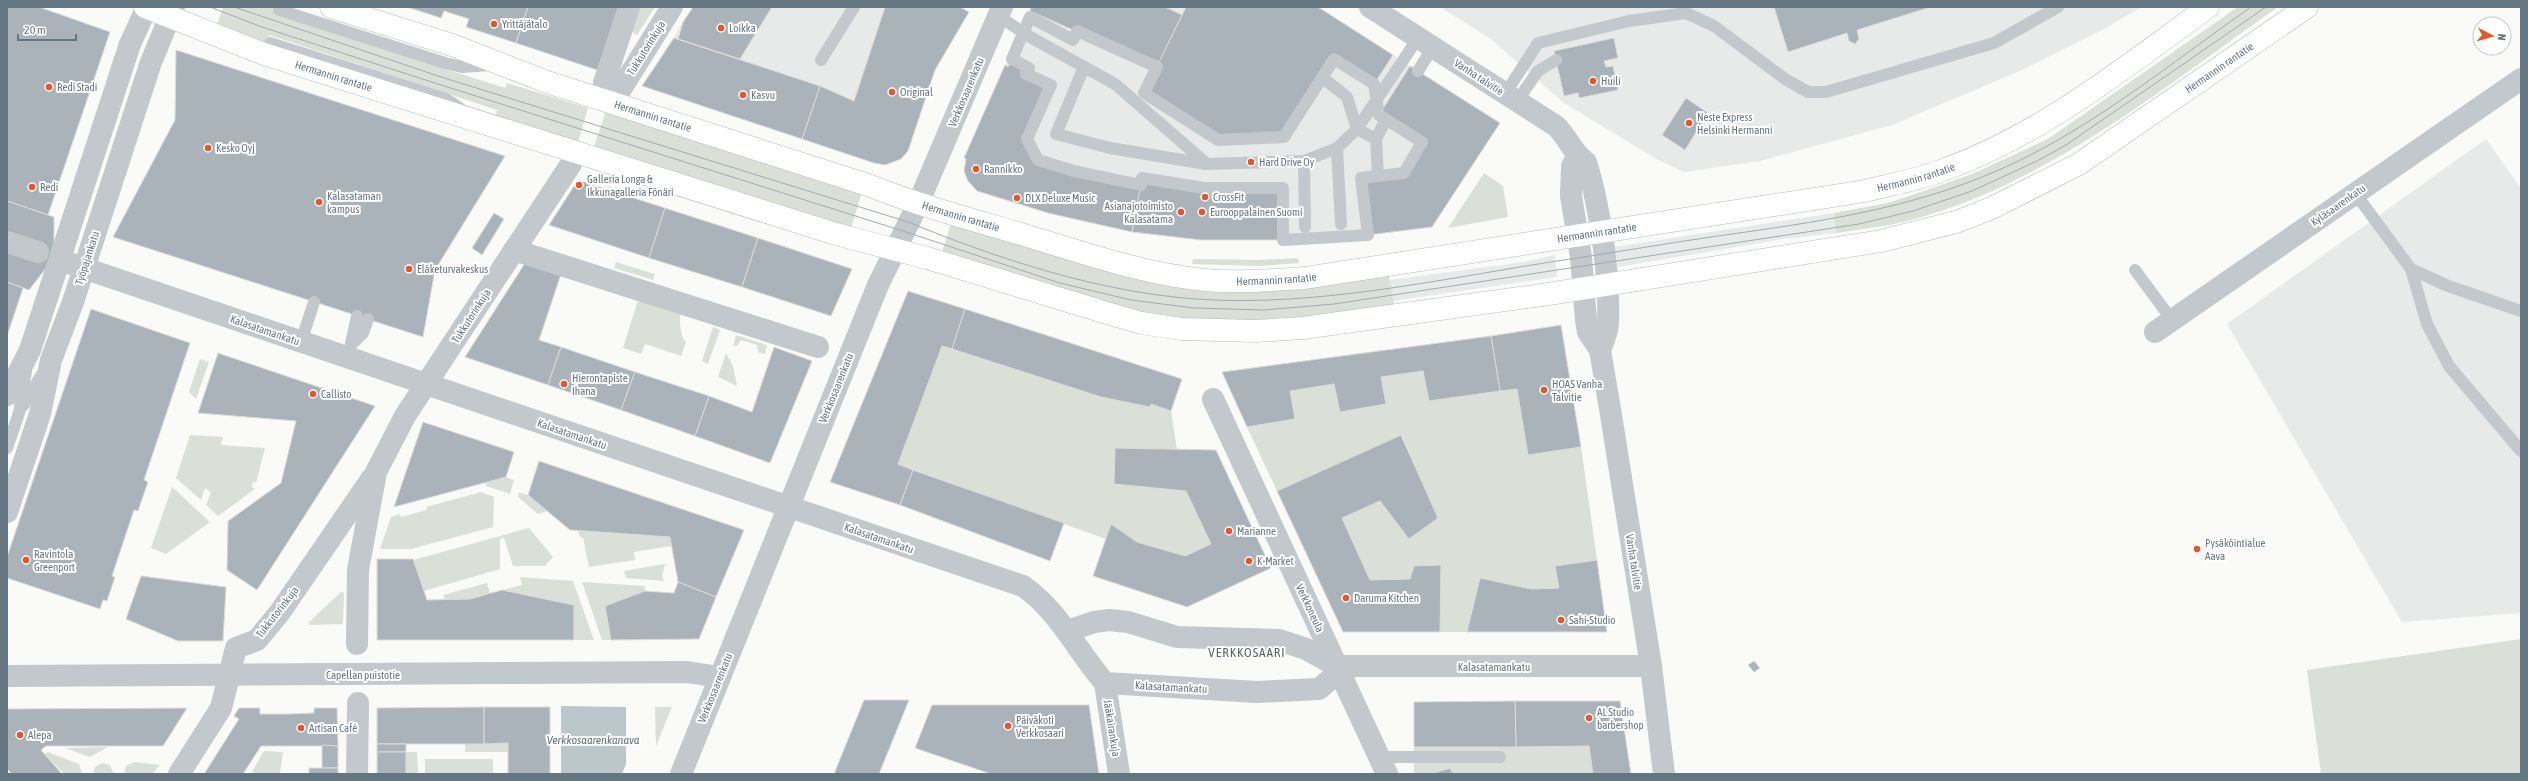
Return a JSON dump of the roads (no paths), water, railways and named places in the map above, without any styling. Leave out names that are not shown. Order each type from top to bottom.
[{"type":"main road","name":"Hermannin rantatie","points":[[146,7],[171,12],[264,54],[893,250],[1142,323],[1195,330],[1256,331],[1311,327],[1484,304],[1607,285],[1881,241],[1956,222],[1992,208],[2079,164],[2307,7]]},
{"type":"main road","name":"Hermannin rantatie","points":[[331,7],[452,45],[547,82],[868,185],[918,204],[1147,271],[1206,280],[1305,278],[1865,191],[1935,173],[1973,158],[2041,124],[2208,7]]},
{"type":"street","points":[[7,395],[30,350],[130,44],[146,7]]},
{"type":"street","name":"Tukkutorinkuja","points":[[629,7],[612,86],[672,7]]},
{"type":"street","name":"Vanha talvitie","points":[[1370,7],[1556,126],[1567,136],[1577,157],[1586,162],[1595,191],[1607,285],[1608,325],[1600,350]]},
{"type":"street","name":"Työpajankatu","points":[[7,512],[40,414],[51,360],[84,269],[152,62],[171,12]]},
{"type":"street","name":"Verkkosaarenkatu","points":[[681,774],[893,250],[918,204],[1000,12]]},
{"type":"street","name":"Kyläsaarenkatu","points":[[2163,326],[2521,79]]},
{"type":"street","name":"Vanha talvitie","points":[[1577,157],[1572,166],[1571,196],[1585,288],[1588,332],[1600,350],[1651,666],[1664,774]]},
{"type":"street","name":"Tukkutorinkuja","points":[[179,774],[221,708],[236,648],[258,640],[280,612],[376,472],[405,416],[571,164]]},
{"type":"street","points":[[7,242],[38,252]]},
{"type":"street","points":[[514,250],[818,347]]},
{"type":"street","name":"Kalasatamankatu","points":[[60,260],[300,342],[350,351],[426,384],[788,508],[1023,586],[1040,598],[1068,631],[1088,664],[1105,683],[1257,692],[1319,689],[1334,676],[1337,666]]},
{"type":"street","name":"Verkkoneula","points":[[1213,399],[1383,765]]},
{"type":"street","name":"Tukkutorinkuja","points":[[358,644],[358,570],[376,472]]},
{"type":"street","name":"Kalasatamankatu","points":[[1068,631],[1094,622],[1109,620],[1128,622],[1177,637],[1279,640],[1306,649],[1337,666],[1651,666]]},
{"type":"street","name":"Capellan puistotie","points":[[7,676],[687,672],[719,677]]},
{"type":"street","name":"Jääkairankuja","points":[[1105,683],[1119,774]]},
{"type":"street","points":[[357,774],[358,703]]},
{"type":"lane","points":[[821,60],[854,7]]},
{"type":"lane","points":[[1511,97],[1538,43],[1629,21],[1663,15],[1686,13],[1700,18],[1714,26],[1785,79],[1808,92],[1826,92],[1994,43],[2058,7]]},
{"type":"lane","points":[[279,10],[462,67],[501,64]]},
{"type":"lane","points":[[1000,12],[1032,38],[1115,84],[1207,164]]},
{"type":"lane","points":[[1030,17],[1073,40],[1077,32],[1157,67],[1144,93],[1218,140],[1284,137],[1334,59],[1374,84],[1379,115],[1422,142],[1404,173],[1378,176],[1361,178],[1368,235],[1283,240],[1283,188],[1204,188],[1142,178],[1141,185],[1074,171],[1038,160],[1027,138],[1051,85],[1026,74],[1029,68],[1012,59],[1030,17]]},
{"type":"lane","points":[[1418,71],[1425,42]]},
{"type":"lane","points":[[1084,67],[1056,134],[1110,148],[1207,164],[1304,161],[1337,148],[1357,129],[1425,42]]},
{"type":"lane","points":[[270,43],[446,99],[483,122]]},
{"type":"lane","points":[[1511,97],[1538,71],[1556,60]]},
{"type":"lane","points":[[1323,78],[1347,97],[1357,129],[1376,139]]},
{"type":"lane","points":[[1378,176],[1376,139],[1386,119]]},
{"type":"lane","points":[[1337,148],[1341,224]]},
{"type":"lane","points":[[1304,161],[1305,227]]},
{"type":"lane","points":[[2355,193],[2411,269],[2427,324],[2449,366],[2521,451]]},
{"type":"lane","points":[[2411,269],[2448,286],[2521,311]]},
{"type":"lane","points":[[2135,270],[2163,326]]},
{"type":"lane","points":[[300,342],[314,302]]},
{"type":"lane","points":[[350,351],[363,333],[362,318]]},
{"type":"lane","points":[[7,448],[19,413],[30,350]]},
{"type":"lane","points":[[19,413],[51,360]]},
{"type":"lane","points":[[1383,765],[1500,757]]},
{"type":"water","name":"Verkkosaarenkanava","points":[[561,706],[626,707],[626,764],[622,774],[561,774]]},
{"type":"tram line","points":[[210,7],[262,27],[903,231],[1060,283],[1131,300],[1194,308],[1264,310],[1334,304],[1859,224],[1913,211],[1972,191],[2037,161],[2066,145],[2266,7]]},
{"type":"tram line","points":[[234,7],[441,77],[908,222],[977,249],[1049,272],[1123,289],[1159,295],[1196,299],[1242,301],[1336,295],[1431,282],[1862,213],[1932,195],[2001,169],[2066,135],[2129,94],[2251,7]]},
{"type":"place","name":"Yrittäjätalo","points":[[494,24]]},
{"type":"place","name":"Loikka","points":[[721,28]]},
{"type":"place","name":"Huili","points":[[1593,81]]},
{"type":"place","name":"Redi Stadi","points":[[49,87]]},
{"type":"place","name":"Original","points":[[892,92]]},
{"type":"place","name":"Kasvu","points":[[743,95]]},
{"type":"place","name":"Neste Express Helsinki Hermanni","points":[[1689,123]]},
{"type":"place","name":"Kesko Oyj","points":[[208,148]]},
{"type":"place","name":"Hard Drive Oy","points":[[1251,162]]},
{"type":"place","name":"Rannikko","points":[[976,169]]},
{"type":"place","name":"Galleria Longa & Ikkunagalleria Fönäri","points":[[579,185]]},
{"type":"place","name":"Redi","points":[[32,187]]},
{"type":"place","name":"CrossFit","points":[[1205,197]]},
{"type":"place","name":"DLX Deluxe Music","points":[[1017,198]]},
{"type":"place","name":"Kalasataman kampus","points":[[319,202]]},
{"type":"place","name":"Asianajotoimisto Kalasatama","points":[[1181,212]]},
{"type":"place","name":"Eurooppalainen Suomi","points":[[1202,212]]},
{"type":"place","name":"Eläketurvakeskus","points":[[409,269]]},
{"type":"place","name":"Hierontapiste Ihana","points":[[564,384]]},
{"type":"place","name":"HOAS Vanha Talvitie","points":[[1544,390]]},
{"type":"place","name":"Callisto","points":[[313,394]]},
{"type":"place","name":"Marianne","points":[[1229,531]]},
{"type":"place","name":"Pysäköintialue Aava","points":[[2197,549]]},
{"type":"place","name":"Ravintola Greenport","points":[[26,560]]},
{"type":"place","name":"K-Market","points":[[1249,561]]},
{"type":"place","name":"Daruma Kitchen","points":[[1346,598]]},
{"type":"place","name":"Sahi-Studio","points":[[1561,620]]},
{"type":"place","name":"AL Studio barbershop","points":[[1589,718]]},
{"type":"place","name":"Päiväkoti Verkkosaari","points":[[1008,726]]},
{"type":"place","name":"Artisan Café","points":[[301,728]]},
{"type":"place","name":"Alepa","points":[[20,735]]},
{"type":"district","name":"VERKKOSAARI","points":[[1247,652]]}]
